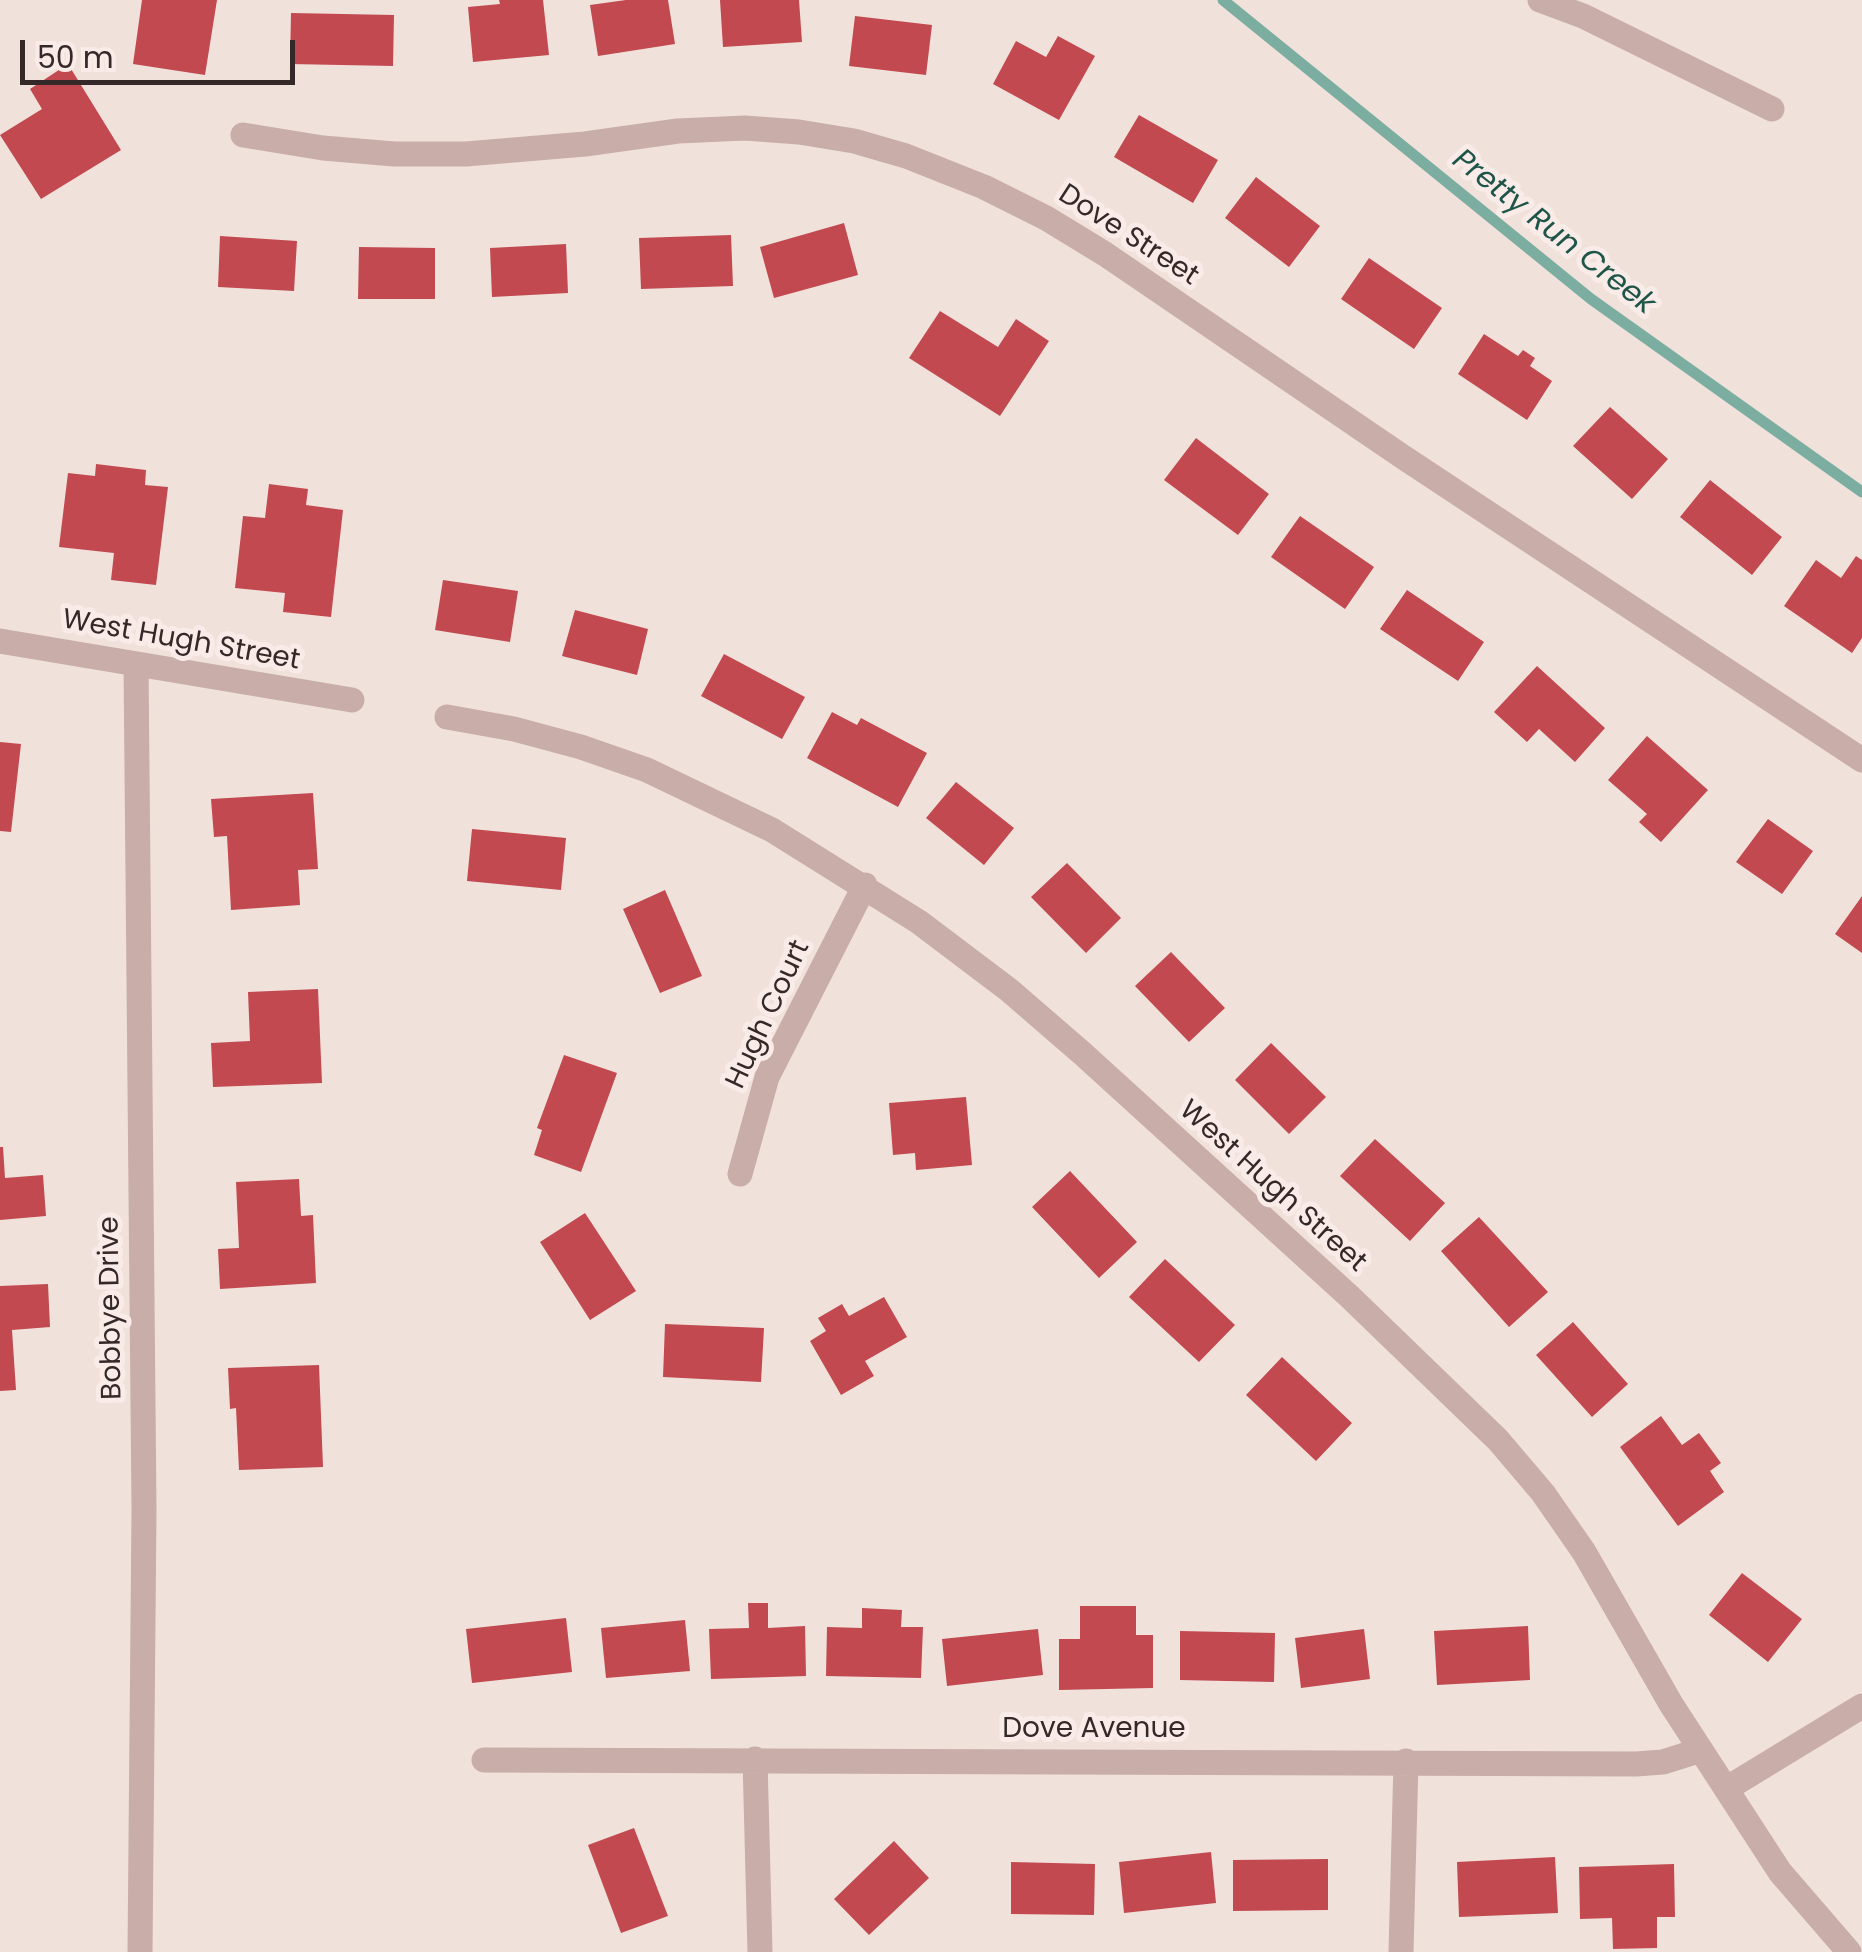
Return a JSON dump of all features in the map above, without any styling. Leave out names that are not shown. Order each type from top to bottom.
[{"type":"street","points":[[1540,0],[1583,16],[1772,109]]},
{"type":"street","name":"Dove Street","points":[[244,135],[322,148],[466,154],[585,144],[678,130],[745,128],[854,141],[906,156],[984,187],[1106,254],[1402,457],[1862,760]]},
{"type":"street","name":"West Hugh Street","points":[[0,641],[352,700]]},
{"type":"street","name":"Bobbye Drive","points":[[136,664],[144,1509],[140,1952]]},
{"type":"street","name":"West Hugh Street","points":[[447,716],[581,746],[646,770],[772,830],[919,922],[1009,990],[1083,1054],[1474,1414],[1542,1494],[1584,1552],[1701,1750],[1780,1872],[1849,1952]]},
{"type":"street","name":"Hugh Court","points":[[740,1174],[767,1077],[865,885]]},
{"type":"street","points":[[1726,1789],[1862,1706]]},
{"type":"street","name":"Dove Avenue","points":[[484,1760],[1636,1764],[1663,1762],[1701,1750]]},
{"type":"street","points":[[755,1760],[760,1952]]},
{"type":"street","points":[[1401,1952],[1406,1762]]},
{"type":"building","points":[[142,0],[217,0],[205,75],[133,64]]},
{"type":"building","points":[[499,0],[543,0],[549,55],[473,62],[468,7],[500,4]]},
{"type":"building","points":[[668,0],[675,44],[598,56],[590,5]]},
{"type":"building","points":[[720,0],[799,0],[802,42],[723,47]]},
{"type":"building","points":[[291,13],[394,15],[393,66],[290,64]]},
{"type":"building","points":[[855,16],[932,25],[926,75],[849,66]]},
{"type":"building","points":[[1058,36],[1095,56],[1059,120],[993,84],[1016,41],[1046,57]]},
{"type":"building","points":[[68,64],[121,150],[41,199],[0,135],[42,109],[30,89]]},
{"type":"building","points":[[1139,115],[1218,160],[1193,203],[1114,157]]},
{"type":"building","points":[[1256,177],[1320,226],[1289,267],[1225,218]]},
{"type":"building","points":[[844,223],[858,275],[774,298],[760,247]]},
{"type":"building","points":[[731,235],[733,286],[641,289],[639,238]]},
{"type":"building","points":[[220,236],[297,241],[294,291],[218,287]]},
{"type":"building","points":[[566,244],[568,293],[492,297],[490,248]]},
{"type":"building","points":[[359,247],[435,248],[435,299],[358,299]]},
{"type":"building","points":[[1369,258],[1442,308],[1414,349],[1341,299]]},
{"type":"building","points":[[940,311],[998,347],[1016,319],[1049,341],[1000,416],[909,358]]},
{"type":"building","points":[[1484,334],[1518,356],[1523,350],[1535,358],[1530,366],[1552,381],[1527,420],[1458,374]]},
{"type":"building","points":[[1610,407],[1668,459],[1632,499],[1573,446]]},
{"type":"building","points":[[1196,438],[1269,494],[1238,535],[1164,480]]},
{"type":"building","points":[[96,464],[146,470],[145,485],[168,487],[156,585],[111,580],[114,553],[59,547],[68,473],[95,476]]},
{"type":"building","points":[[1710,480],[1782,537],[1752,575],[1680,517]]},
{"type":"building","points":[[269,484],[308,489],[306,505],[343,510],[331,617],[283,612],[285,593],[235,588],[243,516],[265,518]]},
{"type":"building","points":[[1300,516],[1374,567],[1345,609],[1271,557]]},
{"type":"building","points":[[1856,556],[1862,560],[1862,638],[1852,653],[1784,606],[1816,560],[1841,578]]},
{"type":"building","points":[[443,580],[518,591],[510,642],[435,630]]},
{"type":"building","points":[[1407,590],[1484,642],[1458,681],[1380,629]]},
{"type":"building","points":[[575,610],[648,629],[637,675],[562,656]]},
{"type":"building","points":[[724,654],[805,697],[782,739],[701,696]]},
{"type":"building","points":[[1537,666],[1605,728],[1575,762],[1539,729],[1527,742],[1494,712]]},
{"type":"building","points":[[832,712],[857,725],[861,718],[927,753],[898,807],[807,758]]},
{"type":"building","points":[[1647,736],[1708,790],[1661,842],[1639,822],[1647,814],[1608,780]]},
{"type":"building","points":[[0,742],[21,744],[11,832],[0,831]]},
{"type":"building","points":[[956,782],[1014,828],[984,865],[926,818]]},
{"type":"building","points":[[313,793],[318,869],[298,870],[300,905],[231,910],[227,836],[214,837],[211,799]]},
{"type":"building","points":[[1768,819],[1813,851],[1782,894],[1736,862]]},
{"type":"building","points":[[472,829],[566,838],[561,890],[467,881]]},
{"type":"building","points":[[1067,863],[1121,918],[1086,953],[1031,897]]},
{"type":"building","points":[[665,890],[702,976],[660,993],[623,909]]},
{"type":"building","points":[[1862,896],[1862,953],[1835,934]]},
{"type":"building","points":[[1171,952],[1225,1008],[1189,1042],[1135,986]]},
{"type":"building","points":[[318,989],[322,1083],[213,1087],[211,1043],[250,1041],[248,992]]},
{"type":"building","points":[[1271,1043],[1326,1097],[1289,1134],[1235,1080]]},
{"type":"building","points":[[564,1055],[617,1073],[581,1172],[534,1155],[542,1130],[537,1128]]},
{"type":"building","points":[[966,1097],[972,1165],[916,1170],[915,1153],[893,1155],[889,1103]]},
{"type":"building","points":[[1375,1139],[1445,1203],[1410,1241],[1340,1176]]},
{"type":"building","points":[[0,1147],[5,1178],[43,1175],[46,1216],[0,1220]]},
{"type":"building","points":[[1070,1171],[1137,1242],[1099,1278],[1032,1207]]},
{"type":"building","points":[[299,1179],[301,1216],[313,1215],[316,1283],[220,1289],[218,1249],[239,1248],[236,1182]]},
{"type":"building","points":[[585,1213],[636,1291],[590,1320],[540,1242]]},
{"type":"building","points":[[1479,1217],[1548,1292],[1509,1327],[1441,1251]]},
{"type":"building","points":[[1165,1259],[1235,1325],[1199,1362],[1129,1297]]},
{"type":"building","points":[[48,1284],[50,1327],[12,1330],[16,1390],[0,1391],[0,1286]]},
{"type":"building","points":[[884,1297],[907,1337],[865,1361],[874,1376],[841,1395],[810,1341],[826,1331],[818,1318],[842,1304],[849,1316]]},
{"type":"building","points":[[1573,1322],[1628,1384],[1592,1417],[1536,1355]]},
{"type":"building","points":[[665,1324],[764,1328],[761,1382],[663,1377]]},
{"type":"building","points":[[1282,1357],[1352,1423],[1316,1461],[1246,1395]]},
{"type":"building","points":[[319,1365],[323,1467],[239,1470],[236,1408],[230,1409],[228,1368]]},
{"type":"building","points":[[1661,1416],[1682,1445],[1699,1433],[1721,1463],[1710,1471],[1724,1492],[1678,1526],[1620,1447]]},
{"type":"building","points":[[1742,1573],[1802,1619],[1768,1662],[1709,1615]]},
{"type":"building","points":[[748,1603],[768,1603],[768,1628],[805,1626],[806,1676],[711,1679],[709,1629],[749,1628]]},
{"type":"building","points":[[1080,1606],[1136,1606],[1136,1635],[1153,1635],[1153,1688],[1059,1690],[1059,1639],[1080,1639]]},
{"type":"building","points":[[862,1608],[902,1610],[901,1627],[923,1627],[921,1678],[826,1676],[827,1627],[862,1628]]},
{"type":"building","points":[[566,1618],[572,1672],[472,1683],[466,1629]]},
{"type":"building","points":[[685,1620],[690,1671],[606,1678],[601,1628]]},
{"type":"building","points":[[1528,1626],[1530,1680],[1437,1685],[1434,1631]]},
{"type":"building","points":[[1038,1629],[1043,1675],[947,1686],[942,1639]]},
{"type":"building","points":[[1364,1629],[1370,1679],[1301,1688],[1295,1638]]},
{"type":"building","points":[[1180,1631],[1275,1633],[1274,1682],[1180,1680]]},
{"type":"building","points":[[634,1828],[668,1916],[621,1933],[588,1845]]},
{"type":"building","points":[[894,1841],[929,1878],[869,1935],[834,1899]]},
{"type":"building","points":[[1211,1852],[1216,1903],[1124,1913],[1119,1862]]},
{"type":"building","points":[[1555,1857],[1558,1913],[1459,1917],[1457,1862]]},
{"type":"building","points":[[1328,1859],[1328,1910],[1233,1911],[1233,1860]]},
{"type":"building","points":[[1011,1862],[1095,1864],[1094,1915],[1011,1914]]},
{"type":"building","points":[[1674,1864],[1675,1917],[1657,1917],[1657,1948],[1613,1949],[1612,1918],[1580,1919],[1579,1867]]},
{"type":"waterway","name":"Pretty Run Creek","points":[[1223,0],[1591,299],[1862,492]]}]
